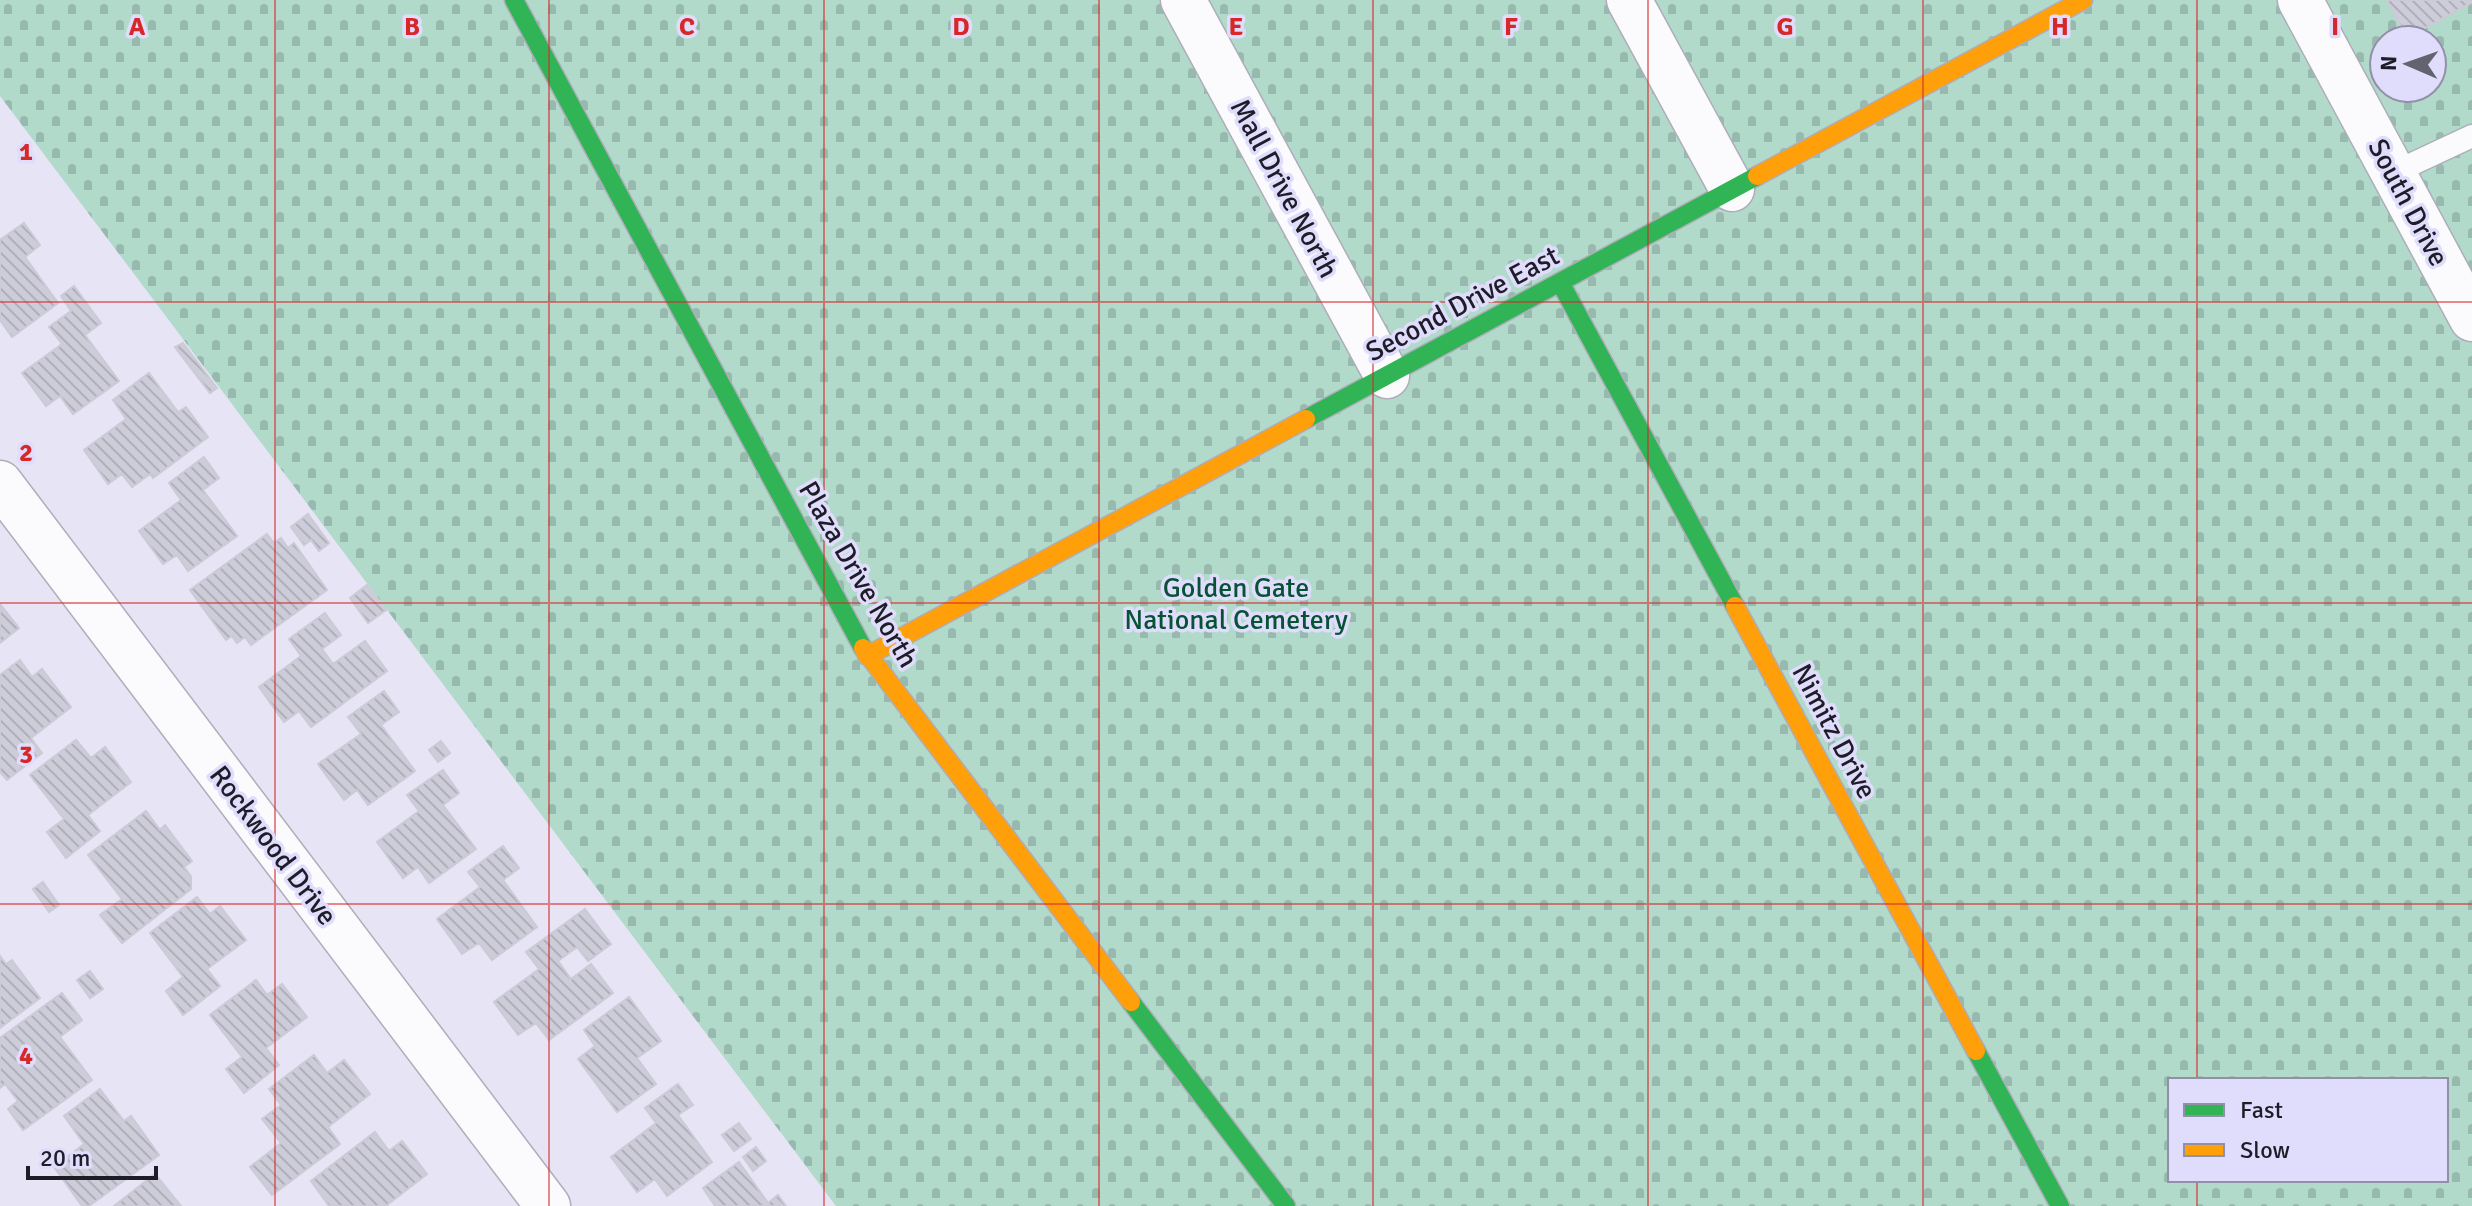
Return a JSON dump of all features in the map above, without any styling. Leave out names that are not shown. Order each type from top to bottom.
[{"type":"street","name":"Plaza Drive North","points":[[514,0],[867,656],[1286,1206]]},
{"type":"street","name":"Mall Drive North","points":[[1183,0],[1387,376]]},
{"type":"street","points":[[1629,0],[1732,189]]},
{"type":"street","name":"Second Drive East","points":[[867,656],[2083,0]]},
{"type":"street","name":"South Drive","points":[[2300,0],[2472,319]]},
{"type":"street","name":"Nimitz Drive","points":[[1560,282],[2060,1206]]},
{"type":"street","name":"Rockwood Drive","points":[[0,483],[548,1206]]},
{"type":"lane","points":[[2393,173],[2472,136]]},
{"type":"green space","name":"Golden Gate National Cemetery","points":[[0,0],[2472,0],[2472,1206],[836,1206],[0,96]]},
{"type":"building","points":[[2387,0],[2472,0],[2432,24],[2400,24]]},
{"type":"building","points":[[24,223],[40,245],[25,257],[58,303],[12,337],[0,320],[0,240]]},
{"type":"building","points":[[74,286],[101,323],[85,335],[119,381],[73,414],[60,396],[46,406],[22,373],[62,344],[49,327],[71,311],[61,296]]},
{"type":"building","points":[[183,343],[217,388],[210,393],[175,347]]},
{"type":"building","points":[[149,373],[178,412],[186,407],[208,437],[153,478],[150,474],[132,487],[122,474],[108,484],[84,450],[126,419],[113,400]]},
{"type":"building","points":[[204,457],[219,478],[203,490],[237,536],[188,571],[177,555],[163,564],[139,531],[181,500],[169,483]]},
{"type":"building","points":[[308,514],[329,543],[319,551],[311,540],[304,545],[291,527]]},
{"type":"building","points":[[267,534],[274,543],[281,538],[288,548],[294,543],[327,590],[251,645],[245,637],[237,643],[232,636],[226,640],[190,590]]},
{"type":"building","points":[[367,585],[386,610],[368,623],[350,598]]},
{"type":"building","points":[[0,604],[19,628],[0,643]]},
{"type":"building","points":[[325,613],[341,635],[322,649],[333,664],[365,641],[387,671],[311,727],[299,711],[284,722],[259,687],[301,656],[289,639]]},
{"type":"building","points":[[20,660],[32,677],[42,669],[71,707],[31,738],[42,753],[7,780],[0,772],[0,675]]},
{"type":"building","points":[[384,691],[399,712],[381,725],[415,771],[368,805],[357,790],[344,800],[318,764],[361,734],[348,717]]},
{"type":"building","points":[[76,740],[91,758],[105,747],[131,782],[88,815],[100,831],[66,858],[47,832],[64,819],[30,775]]},
{"type":"building","points":[[441,741],[450,753],[438,762],[429,750]]},
{"type":"building","points":[[443,770],[459,793],[443,805],[476,849],[429,883],[418,867],[403,878],[377,842],[419,811],[407,795]]},
{"type":"building","points":[[146,811],[160,830],[165,825],[192,861],[184,867],[191,876],[191,889],[122,943],[100,915],[122,899],[88,855]]},
{"type":"building","points":[[503,846],[519,868],[503,880],[537,927],[492,960],[479,943],[462,954],[437,919],[480,887],[468,872]]},
{"type":"building","points":[[43,882],[59,905],[49,912],[33,889]]},
{"type":"building","points":[[197,897],[210,914],[220,906],[246,940],[207,969],[220,986],[183,1015],[166,991],[183,977],[150,933]]},
{"type":"building","points":[[585,909],[611,944],[588,961],[577,947],[558,961],[571,979],[591,964],[613,993],[549,1040],[536,1023],[518,1035],[494,1002],[539,969],[526,952]]},
{"type":"building","points":[[0,956],[6,964],[12,960],[40,998],[0,1028]]},
{"type":"building","points":[[90,971],[103,989],[90,998],[77,980]]},
{"type":"building","points":[[256,980],[267,995],[282,984],[307,1017],[266,1048],[279,1065],[244,1093],[226,1069],[242,1057],[210,1015]]},
{"type":"building","points":[[62,993],[82,1020],[60,1037],[92,1080],[23,1130],[8,1109],[18,1101],[5,1084],[0,1088],[0,1038]]},
{"type":"building","points":[[629,997],[661,1041],[637,1058],[656,1084],[617,1112],[578,1059],[595,1046],[584,1030]]},
{"type":"building","points":[[314,1055],[327,1073],[344,1060],[370,1094],[328,1127],[340,1144],[272,1195],[250,1167],[281,1143],[262,1119],[281,1105],[269,1089]]},
{"type":"building","points":[[678,1084],[693,1105],[678,1115],[712,1162],[667,1196],[655,1179],[637,1192],[611,1157],[656,1123],[645,1108]]},
{"type":"building","points":[[100,1089],[124,1121],[131,1116],[159,1155],[89,1206],[82,1206],[54,1167],[84,1144],[64,1116]]},
{"type":"building","points":[[739,1123],[751,1139],[734,1151],[722,1135]]},
{"type":"building","points":[[375,1132],[389,1151],[402,1141],[427,1174],[388,1206],[329,1206],[311,1181]]},
{"type":"building","points":[[756,1147],[766,1161],[753,1171],[743,1157]]},
{"type":"building","points":[[739,1162],[768,1203],[778,1195],[786,1206],[715,1206],[703,1188]]},
{"type":"building","points":[[155,1174],[181,1206],[114,1206]]},
{"type":"traffic: fast","points":[[514,0],[863,648]]},
{"type":"traffic: fast","points":[[1306,419],[1757,176]]},
{"type":"traffic: fast","points":[[1560,282],[1735,606]]},
{"type":"traffic: fast","points":[[1131,1002],[1286,1206]]},
{"type":"traffic: fast","points":[[1976,1051],[2060,1206]]},
{"type":"traffic: slow","points":[[1757,176],[2083,0]]},
{"type":"traffic: slow","points":[[867,656],[1306,419]]},
{"type":"traffic: slow","points":[[1735,606],[1976,1051]]},
{"type":"traffic: slow","points":[[863,648],[1131,1002]]}]
